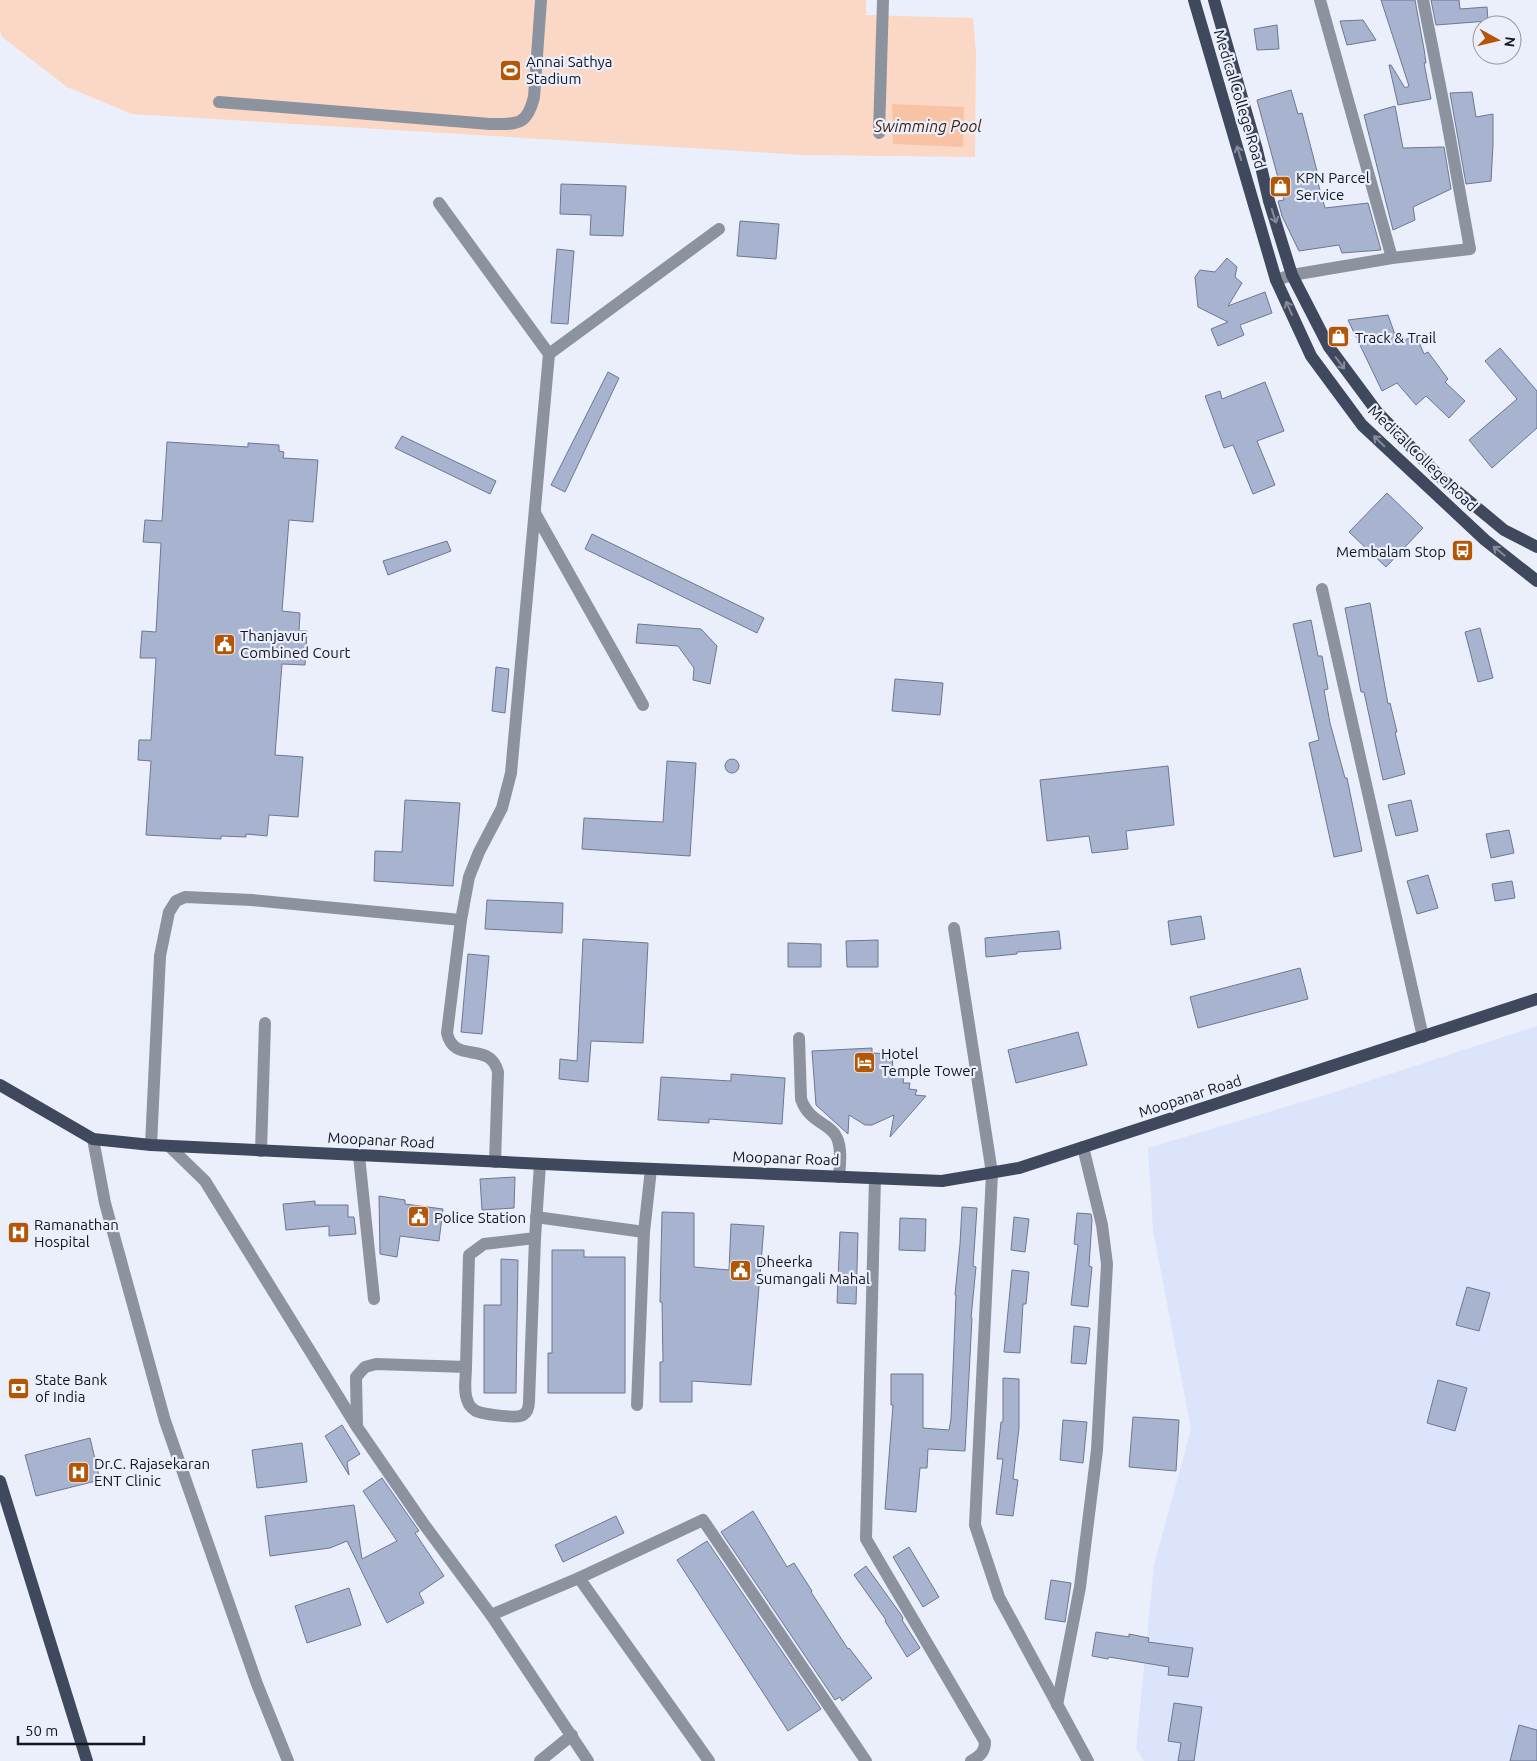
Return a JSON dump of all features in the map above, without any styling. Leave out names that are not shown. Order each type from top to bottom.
[{"type":"main road","name":"Medical College Road","points":[[1194,0],[1276,280],[1311,356],[1362,425],[1485,540],[1537,581]]},
{"type":"main road","name":"Medical College Road","points":[[1214,0],[1257,150],[1269,202],[1292,275],[1329,347],[1378,413],[1440,477],[1504,530],[1537,547]]},
{"type":"main road","points":[[1311,356],[1329,347]]},
{"type":"main road","name":"Moopanar Road","points":[[0,1085],[92,1139],[170,1147],[942,1181],[1019,1168],[1537,999]]},
{"type":"main road","name":"Moopanar Road","points":[[0,1092],[18,1096]]},
{"type":"main road","points":[[0,1481],[86,1761]]},
{"type":"street","points":[[218,102],[490,124],[509,124],[523,121],[531,111],[534,97],[541,0]]},
{"type":"street","points":[[879,133],[883,0]]},
{"type":"street","points":[[1320,0],[1392,258]]},
{"type":"street","points":[[1276,280],[1292,275],[1392,258],[1470,250],[1423,0]]},
{"type":"street","points":[[439,203],[549,354],[511,773],[502,808],[482,845],[469,877],[461,920],[447,1033],[449,1041],[453,1046],[463,1051],[490,1057],[496,1064],[498,1072],[495,1162]]},
{"type":"street","points":[[549,354],[719,229]]},
{"type":"street","points":[[534,513],[643,705]]},
{"type":"street","points":[[1322,589],[1423,1037]]},
{"type":"street","points":[[151,1145],[160,956],[169,912],[176,901],[185,897],[252,900],[461,920]]},
{"type":"street","points":[[954,928],[992,1173],[975,1524],[999,1597],[1088,1761]]},
{"type":"street","points":[[260,1151],[265,1023]]},
{"type":"street","points":[[800,1038],[801,1099],[804,1108],[810,1116],[838,1138],[840,1146],[840,1177]]},
{"type":"street","points":[[92,1139],[105,1203],[165,1421],[257,1684],[288,1761]]},
{"type":"street","points":[[170,1147],[205,1181],[357,1427],[423,1523],[492,1615],[588,1761]]},
{"type":"street","points":[[1057,1705],[1080,1587],[1097,1450],[1107,1264],[1102,1226],[1083,1147]]},
{"type":"street","points":[[358,1156],[374,1299]]},
{"type":"street","points":[[535,1238],[484,1244],[469,1255],[465,1395],[468,1403],[474,1410],[482,1413],[516,1417],[524,1415],[530,1402],[535,1238],[540,1164]]},
{"type":"street","points":[[638,1405],[644,1232],[651,1169]]},
{"type":"street","points":[[875,1178],[866,1538],[985,1742],[985,1749],[982,1754],[971,1761]]},
{"type":"street","points":[[536,1217],[644,1232]]},
{"type":"street","points":[[357,1427],[356,1377],[365,1367],[376,1364],[466,1367]]},
{"type":"street","points":[[492,1615],[579,1578],[702,1520],[866,1761]]},
{"type":"street","points":[[579,1578],[710,1761]]},
{"type":"street","points":[[540,1761],[572,1735]]},
{"type":"shaded area","name":"Annai Sathya Stadium","points":[[0,0],[866,0],[866,15],[973,18],[976,53],[975,157],[803,155],[132,114],[67,87],[2,37],[0,31]]},
{"type":"shaded area","points":[[1537,1026],[1537,1761],[1144,1761],[1136,1749],[1154,1565],[1191,1429],[1153,1230],[1148,1148],[1332,1093]]},
{"type":"water","name":"Swimming Pool","points":[[892,104],[964,107],[963,147],[893,144]]},
{"type":"building","points":[[1381,0],[1415,0],[1431,99],[1398,105],[1389,65],[1391,65],[1405,88],[1409,86]]},
{"type":"building","points":[[1431,0],[1459,0],[1460,9],[1487,7],[1488,15],[1472,15],[1472,22],[1436,25]]},
{"type":"building","points":[[1363,20],[1376,40],[1347,45],[1340,21]]},
{"type":"building","points":[[1277,25],[1279,49],[1257,50],[1254,29]]},
{"type":"building","points":[[1291,90],[1298,114],[1302,113],[1325,208],[1368,203],[1381,250],[1342,253],[1339,245],[1299,251],[1282,216],[1278,201],[1284,200],[1257,100]]},
{"type":"building","points":[[1472,92],[1476,117],[1493,114],[1491,181],[1466,184],[1450,93]]},
{"type":"building","points":[[1395,106],[1403,148],[1444,147],[1451,189],[1413,207],[1415,220],[1393,230],[1364,115]]},
{"type":"building","points":[[561,184],[626,186],[623,236],[590,235],[591,215],[560,214]]},
{"type":"building","points":[[740,221],[779,224],[776,259],[737,256]]},
{"type":"building","points":[[557,249],[574,251],[568,324],[551,323]]},
{"type":"building","points":[[1227,258],[1237,267],[1235,277],[1242,283],[1228,306],[1265,292],[1272,313],[1240,325],[1244,335],[1218,346],[1211,329],[1228,322],[1198,307],[1195,277],[1200,270],[1215,272]]},
{"type":"building","points":[[1388,315],[1398,343],[1416,335],[1424,354],[1428,352],[1448,379],[1445,382],[1465,401],[1449,418],[1426,396],[1416,405],[1397,383],[1382,391],[1348,320]]},
{"type":"building","points":[[1500,348],[1537,391],[1537,428],[1492,468],[1469,440],[1517,399],[1485,361]]},
{"type":"building","points":[[608,372],[619,378],[565,492],[551,485]]},
{"type":"building","points":[[1265,382],[1284,431],[1257,441],[1275,485],[1253,494],[1233,445],[1224,448],[1205,396],[1220,391],[1222,399]]},
{"type":"building","points":[[402,436],[496,481],[490,494],[395,448]]},
{"type":"building","name":"Thanjavur Combined Court","points":[[167,442],[248,447],[248,443],[279,445],[279,451],[284,452],[283,458],[318,460],[313,522],[289,520],[282,611],[300,613],[299,631],[307,631],[305,665],[282,664],[275,755],[303,757],[298,817],[269,815],[267,836],[246,834],[246,837],[221,836],[221,839],[146,835],[151,761],[138,760],[139,740],[151,740],[156,658],[140,658],[142,631],[156,632],[161,543],[143,542],[145,520],[162,521]]},
{"type":"building","points":[[1387,493],[1423,528],[1386,567],[1349,532]]},
{"type":"building","points":[[592,534],[764,618],[757,633],[585,549]]},
{"type":"building","points":[[447,541],[451,551],[388,575],[383,561]]},
{"type":"building","points":[[1370,603],[1388,704],[1390,703],[1405,774],[1383,780],[1364,692],[1361,692],[1345,608]]},
{"type":"building","points":[[1311,620],[1318,656],[1322,656],[1328,689],[1324,690],[1330,723],[1345,778],[1347,778],[1362,851],[1334,857],[1309,743],[1319,740],[1293,624]]},
{"type":"building","points":[[638,624],[701,629],[717,646],[710,684],[693,680],[694,668],[678,646],[636,643]]},
{"type":"building","points":[[1480,628],[1493,678],[1478,682],[1465,632]]},
{"type":"building","points":[[496,667],[509,669],[505,713],[492,711]]},
{"type":"building","points":[[895,679],[943,683],[940,715],[892,711]]},
{"type":"building","points":[[729,759],[735,759],[739,766],[735,773],[729,773],[725,769],[725,763]]},
{"type":"building","points":[[667,761],[696,763],[690,856],[582,849],[584,818],[663,822]]},
{"type":"building","points":[[1168,766],[1174,825],[1126,831],[1128,849],[1092,853],[1089,836],[1047,841],[1040,780]]},
{"type":"building","points":[[405,800],[460,803],[453,886],[374,881],[375,851],[402,852]]},
{"type":"building","points":[[1411,800],[1418,831],[1396,836],[1388,805]]},
{"type":"building","points":[[1509,830],[1514,853],[1491,858],[1486,834]]},
{"type":"building","points":[[1428,875],[1438,908],[1417,914],[1407,881]]},
{"type":"building","points":[[1512,881],[1515,898],[1495,901],[1492,884]]},
{"type":"building","points":[[487,900],[563,903],[562,933],[485,929]]},
{"type":"building","points":[[1201,916],[1205,939],[1171,945],[1168,921]]},
{"type":"building","points":[[1059,931],[1061,949],[1017,952],[1017,954],[986,957],[985,938]]},
{"type":"building","points":[[583,939],[648,943],[643,1043],[591,1041],[588,1082],[559,1079],[560,1059],[577,1061]]},
{"type":"building","points":[[878,940],[878,967],[847,967],[846,941]]},
{"type":"building","points":[[788,943],[821,944],[821,967],[788,967]]},
{"type":"building","points":[[468,954],[489,956],[482,1034],[461,1032]]},
{"type":"building","points":[[1300,968],[1308,999],[1198,1028],[1190,997]]},
{"type":"building","points":[[1078,1032],[1087,1065],[1016,1083],[1008,1050]]},
{"type":"building","points":[[872,1048],[872,1053],[892,1054],[893,1070],[897,1070],[897,1076],[904,1076],[903,1083],[910,1083],[909,1089],[917,1090],[915,1095],[926,1096],[890,1137],[894,1115],[872,1125],[865,1125],[849,1115],[848,1134],[816,1105],[812,1051]]},
{"type":"building","points":[[731,1074],[785,1078],[782,1124],[709,1119],[709,1123],[658,1120],[661,1077],[731,1081]]},
{"type":"building","points":[[515,1177],[514,1208],[482,1210],[480,1179]]},
{"type":"building","points":[[379,1196],[405,1200],[405,1204],[443,1209],[439,1241],[400,1236],[397,1257],[380,1254]]},
{"type":"building","points":[[315,1201],[315,1205],[348,1205],[348,1217],[354,1217],[356,1234],[329,1236],[329,1226],[286,1230],[283,1204]]},
{"type":"building","points":[[962,1207],[977,1208],[973,1266],[976,1267],[971,1318],[965,1451],[928,1449],[927,1468],[920,1468],[916,1512],[885,1509],[893,1405],[891,1405],[891,1374],[923,1374],[923,1428],[949,1430],[951,1419],[955,1295]]},
{"type":"building","points":[[662,1212],[694,1213],[694,1267],[729,1270],[731,1224],[764,1226],[751,1385],[692,1381],[692,1402],[660,1402],[660,1362],[663,1362],[662,1302],[660,1302]]},
{"type":"building","points":[[1077,1213],[1091,1214],[1092,1220],[1089,1266],[1092,1267],[1088,1307],[1071,1305],[1078,1245],[1074,1244]]},
{"type":"building","points":[[1014,1217],[1029,1219],[1025,1252],[1011,1250]]},
{"type":"building","points":[[900,1218],[926,1219],[925,1251],[899,1250]]},
{"type":"building","points":[[840,1232],[858,1233],[856,1304],[837,1303]]},
{"type":"building","points":[[552,1250],[584,1250],[584,1257],[625,1257],[625,1393],[548,1393],[548,1353],[552,1353]]},
{"type":"building","points":[[501,1259],[518,1260],[516,1393],[484,1393],[484,1305],[501,1305]]},
{"type":"building","points":[[1012,1270],[1029,1272],[1026,1304],[1023,1304],[1020,1353],[1004,1352]]},
{"type":"building","points":[[1467,1287],[1490,1293],[1479,1331],[1456,1325]]},
{"type":"building","points":[[1074,1326],[1090,1328],[1086,1364],[1071,1363]]},
{"type":"building","points":[[1003,1378],[1019,1379],[1019,1428],[1013,1479],[1018,1480],[1013,1516],[996,1514],[1003,1459],[997,1459],[1001,1422],[1003,1422]]},
{"type":"building","points":[[1438,1380],[1467,1388],[1455,1431],[1427,1423]]},
{"type":"building","points":[[1133,1417],[1179,1420],[1176,1471],[1129,1467]]},
{"type":"building","points":[[1063,1420],[1087,1422],[1083,1463],[1060,1460]]},
{"type":"building","points":[[342,1425],[360,1454],[347,1462],[349,1475],[325,1436]]},
{"type":"building","points":[[90,1438],[100,1480],[36,1496],[25,1455]]},
{"type":"building","points":[[302,1443],[307,1482],[257,1488],[252,1450]]},
{"type":"building","points":[[382,1478],[419,1531],[415,1533],[444,1576],[419,1593],[424,1603],[387,1623],[347,1541],[330,1548],[270,1556],[265,1516],[354,1505],[362,1559],[397,1541],[363,1491]]},
{"type":"building","points":[[753,1511],[787,1567],[794,1563],[848,1649],[872,1678],[842,1701],[840,1697],[835,1700],[721,1532]]},
{"type":"building","points":[[616,1516],[624,1533],[563,1562],[555,1545]]},
{"type":"building","points":[[707,1541],[821,1709],[788,1731],[677,1560]]},
{"type":"building","points":[[909,1547],[939,1597],[923,1607],[893,1557]]},
{"type":"building","points":[[866,1566],[902,1616],[902,1620],[920,1648],[907,1657],[886,1620],[854,1575]]},
{"type":"building","points":[[1051,1580],[1071,1583],[1065,1622],[1045,1619]]},
{"type":"building","points":[[349,1588],[361,1625],[307,1643],[295,1606]]},
{"type":"building","points":[[1096,1632],[1129,1637],[1129,1634],[1149,1638],[1148,1642],[1193,1648],[1188,1677],[1168,1675],[1169,1667],[1092,1656]]},
{"type":"building","points":[[1174,1703],[1202,1707],[1194,1761],[1178,1761],[1181,1743],[1168,1741]]},
{"type":"building","points":[[1519,1725],[1537,1730],[1537,1761],[1510,1761]]},
{"type":"place","name":"Annai Sathya Stadium","points":[[510,70]]},
{"type":"place","name":"KPN Parcel Service","points":[[1280,186]]},
{"type":"place","name":"Track & Trail","points":[[1339,337]]},
{"type":"place","name":"Membalam Stop","points":[[1462,551]]},
{"type":"place","name":"Thanjavur Combined Court","points":[[224,644]]},
{"type":"place","name":"Hotel Temple Tower","points":[[865,1062]]},
{"type":"place","name":"Police Station","points":[[418,1217]]},
{"type":"place","name":"Ramanathan Hospital","points":[[18,1233]]},
{"type":"place","name":"Dheerka Sumangali Mahal","points":[[740,1270]]},
{"type":"place","name":"State Bank of India","points":[[19,1388]]},
{"type":"place","name":"Dr.C. Rajasekaran ENT Clinic","points":[[78,1472]]}]
